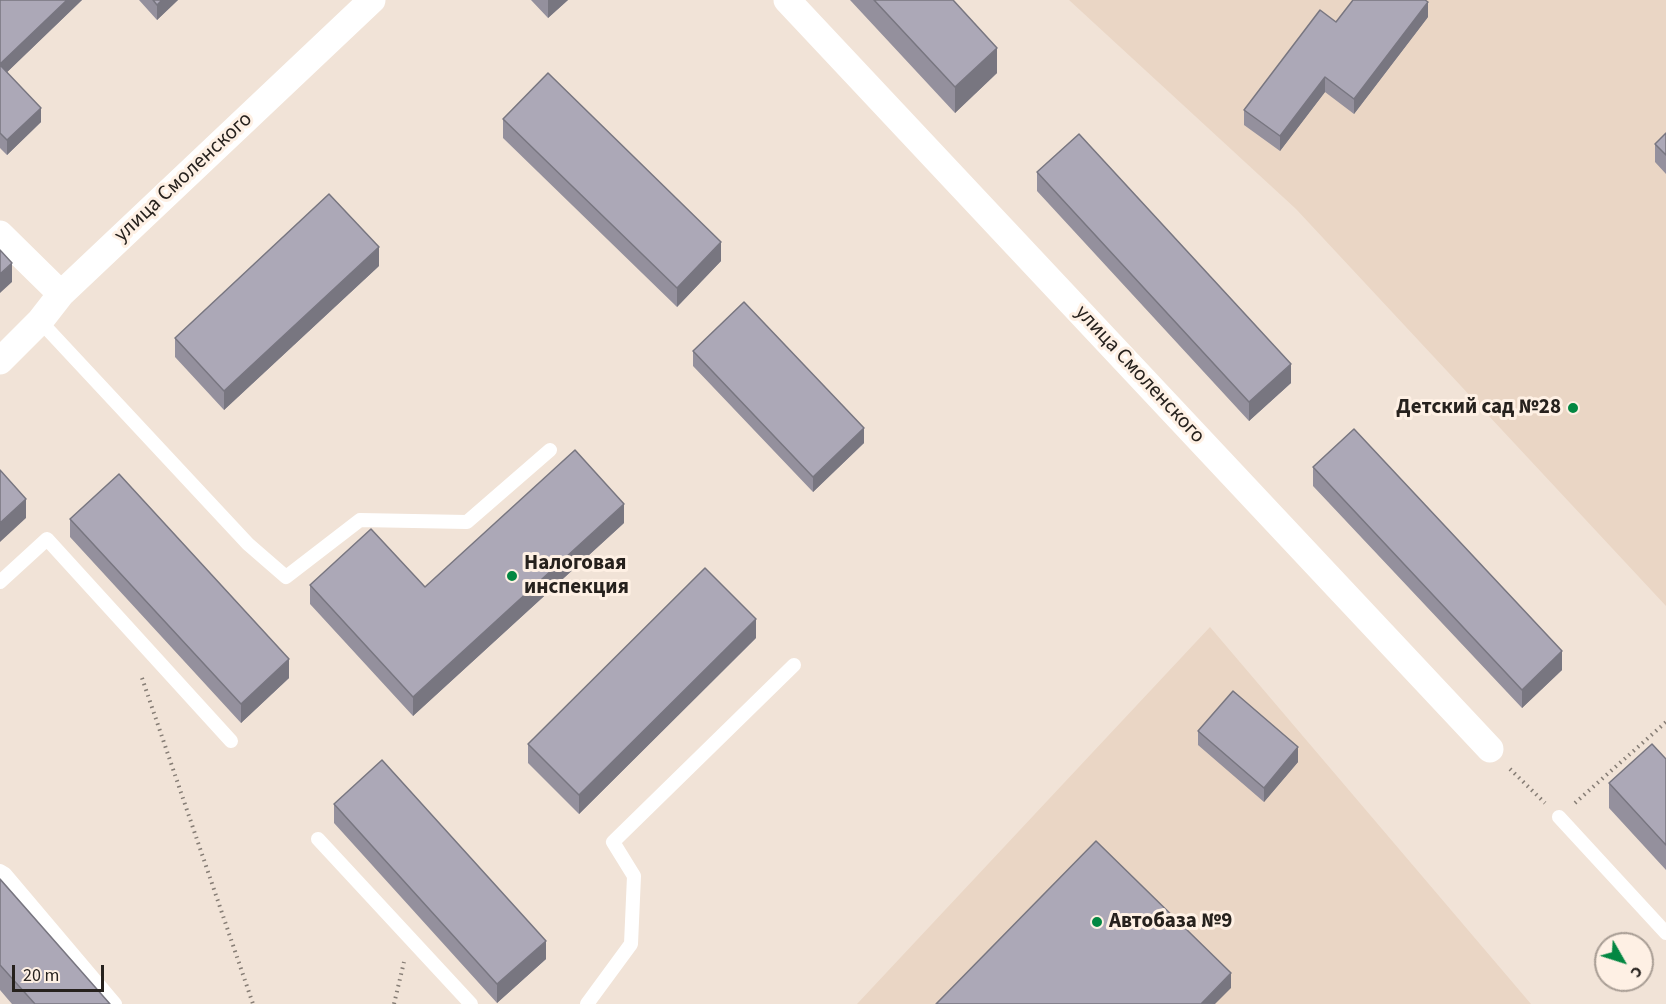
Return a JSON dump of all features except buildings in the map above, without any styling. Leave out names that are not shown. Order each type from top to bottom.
[{"type":"street","name":"улица Смоленского","points":[[0,361],[40,321],[61,294],[372,0]]},
{"type":"street","name":"улица Смоленского","points":[[787,0],[1490,749]]},
{"type":"street","points":[[0,234],[61,294]]},
{"type":"lane","points":[[40,321],[248,544],[286,578],[360,519],[467,522],[550,450]]},
{"type":"lane","points":[[0,582],[47,539],[231,741]]},
{"type":"lane","points":[[587,1004],[631,944],[634,876],[613,842],[794,665]]},
{"type":"lane","points":[[1560,817],[1666,933]]},
{"type":"lane","points":[[318,839],[471,1004]]},
{"type":"lane","points":[[0,871],[5,874],[115,1004]]},
{"type":"path","points":[[141,678],[253,1004]]},
{"type":"path","points":[[1490,749],[1560,817],[1666,722]]},
{"type":"path","points":[[394,1004],[410,938]]},
{"type":"shaded area","name":"Детский сад №28","points":[[1069,0],[1666,0],[1666,606],[1296,209]]},
{"type":"shaded area","points":[[1210,627],[1531,1004],[857,1004]]},
{"type":"place","name":"Детский сад №28","points":[[1573,408]]},
{"type":"place","name":"Налоговая инспекция","points":[[512,576]]},
{"type":"place","name":"Автобаза №9","points":[[1097,922]]}]
